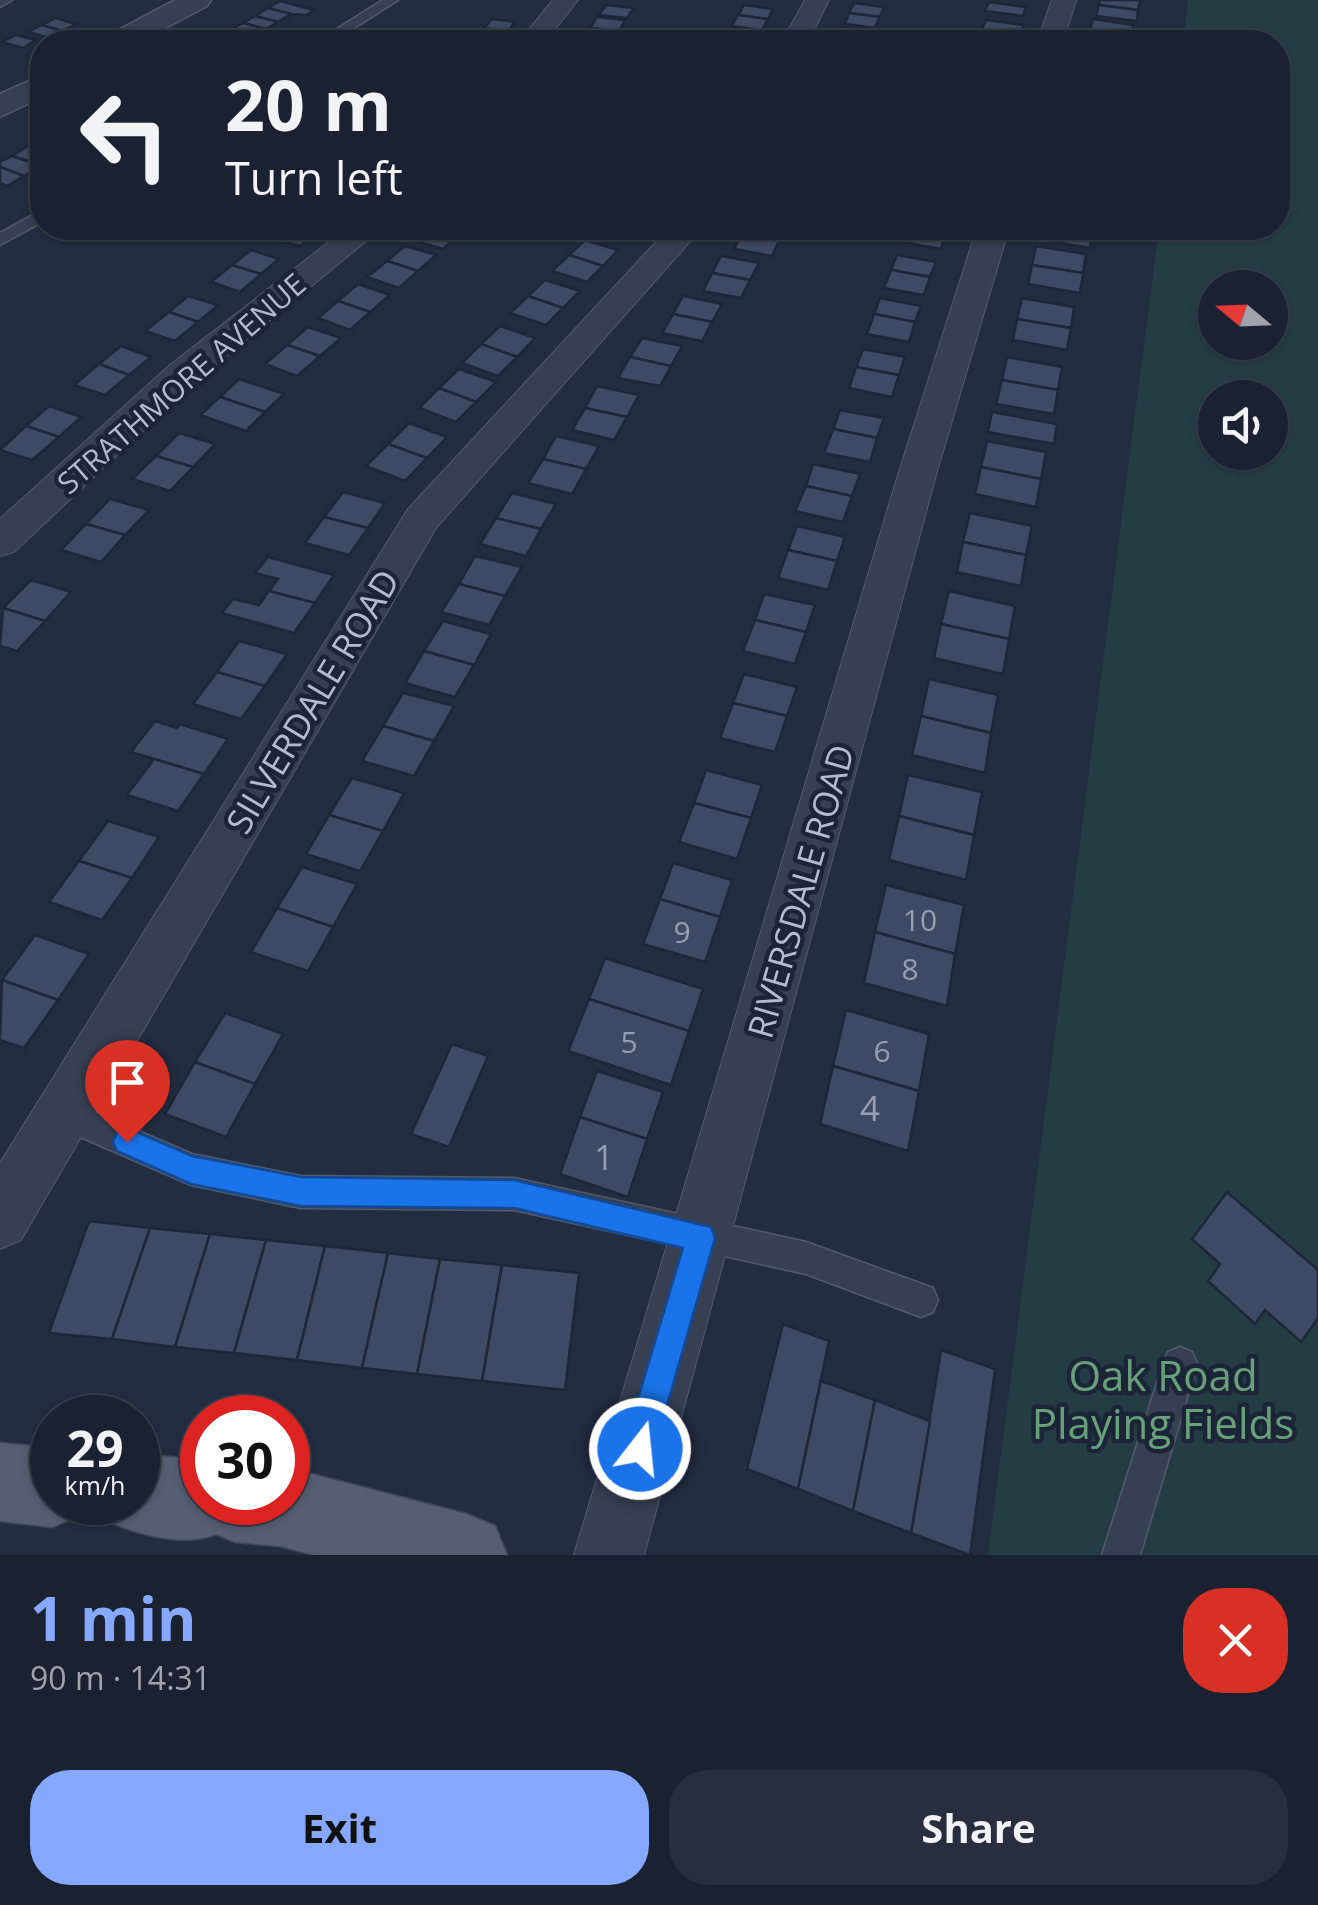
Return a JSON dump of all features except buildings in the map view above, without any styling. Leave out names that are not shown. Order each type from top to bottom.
[{"type":"main road","points":[[0,1482],[30,1485]]},
{"type":"main road","points":[[310,1515],[421,1549]]},
{"type":"street","points":[[141,30],[197,0]]},
{"type":"street","points":[[542,30],[566,0]]},
{"type":"street","points":[[801,30],[817,0]]},
{"type":"street","points":[[1054,30],[1064,0]]},
{"type":"street","points":[[0,107],[30,91]]},
{"type":"street","name":"STRATHMORE AVENUE","points":[[0,542],[183,373],[351,240]]},
{"type":"street","name":"SILVERDALE ROAD","points":[[0,1220],[422,519],[675,240]]},
{"type":"street","name":"RIVERSDALE ROAD","points":[[609,1555],[912,494],[989,240]]},
{"type":"lane","points":[[342,30],[392,0]]},
{"type":"lane","points":[[0,243],[30,222]]},
{"type":"lane","points":[[64,1114],[191,1170],[301,1192],[514,1194],[700,1238],[806,1258],[921,1300]]},
{"type":"lane","points":[[1122,1555],[1180,1364]]},
{"type":"green space","name":"Oak Road Playing Fields","points":[[1188,0],[1318,0],[1318,1555],[988,1555],[1157,240],[1290,240],[1290,30],[1184,30]]},
{"type":"route","points":[[127,1142],[191,1170],[301,1192],[514,1194],[700,1238],[640,1449]]}]
